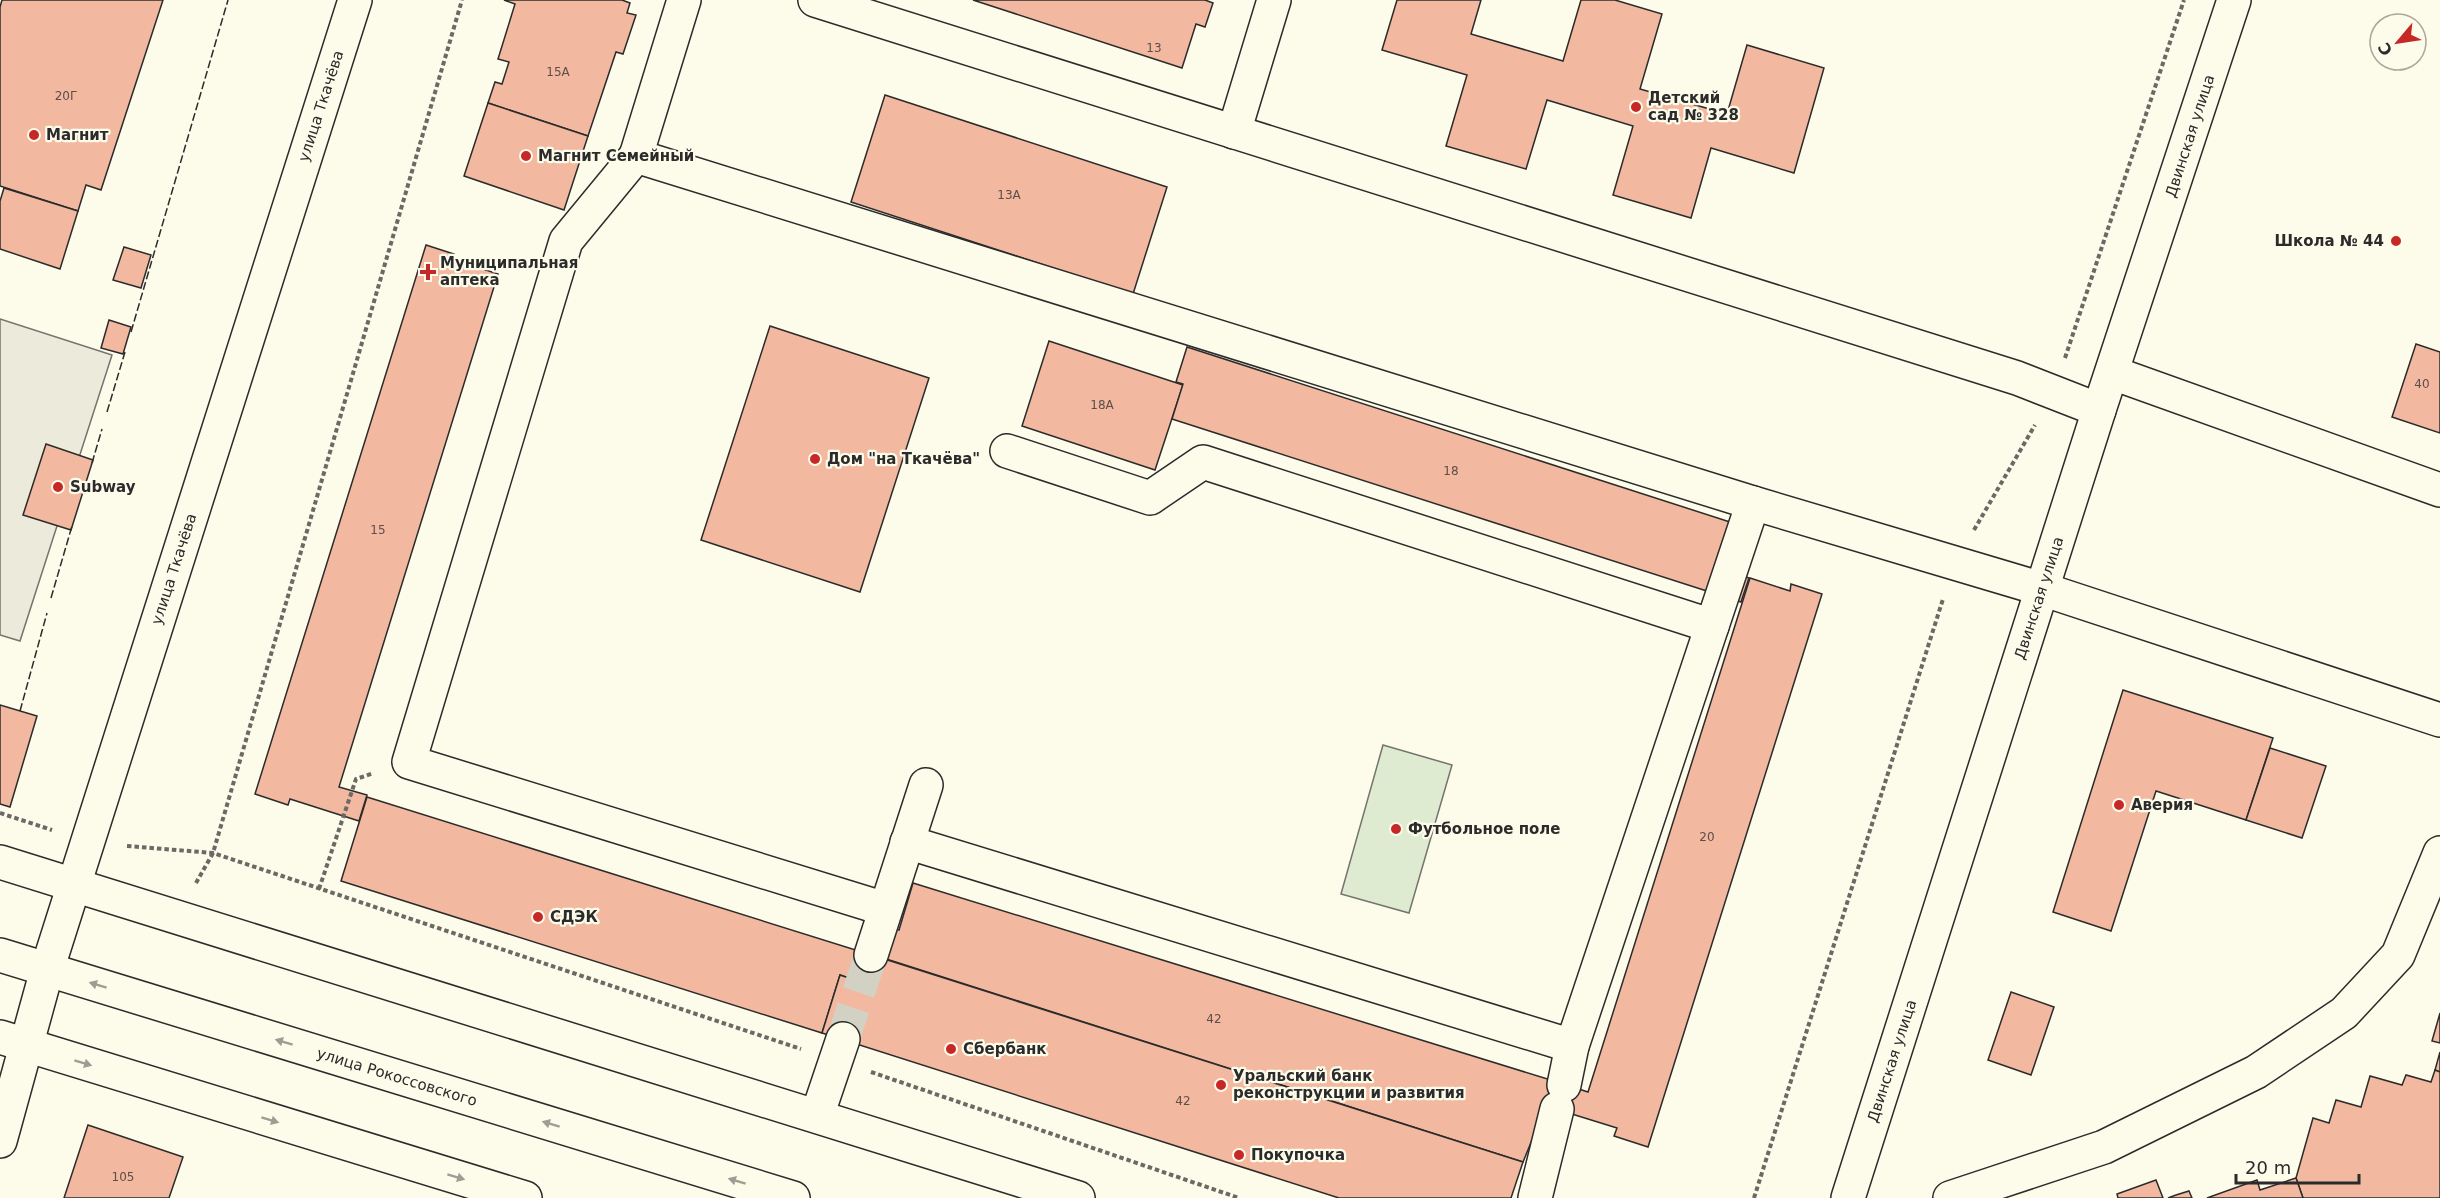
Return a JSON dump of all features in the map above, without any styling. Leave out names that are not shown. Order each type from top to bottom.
[{"type":"main road","name":"улица Ткачёва","points":[[0,1141],[14,1041],[47,970],[355,0]]},
{"type":"main road","points":[[684,0],[636,156],[566,241],[409,762],[885,909]]},
{"type":"main road","points":[[815,0],[2018,378],[2099,410]]},
{"type":"main road","points":[[1234,132],[1274,0]]},
{"type":"main road","name":"Двинская улица","points":[[1848,1198],[2099,410],[2234,0]]},
{"type":"main road","points":[[636,156],[1753,503],[2042,589],[2440,720]]},
{"type":"main road","points":[[2113,373],[2440,490]]},
{"type":"main road","points":[[1007,451],[1150,498],[1203,462],[1712,626]]},
{"type":"main road","points":[[1535,1198],[1572,1046],[1753,503]]},
{"type":"main road","points":[[871,955],[926,785]]},
{"type":"main road","points":[[907,842],[1572,1046]]},
{"type":"main road","points":[[1950,1198],[2104,1147],[2256,1072],[2344,1013],[2398,955],[2440,853]]},
{"type":"main road","points":[[0,862],[1078,1198]]},
{"type":"main road","name":"улица Рокоссовского","points":[[0,955],[793,1198]]},
{"type":"main road","points":[[14,1041],[525,1198]]},
{"type":"main road","points":[[817,1116],[839,1050]]},
{"type":"path","points":[[462,0],[213,853],[319,890],[839,1050],[1239,1198]]},
{"type":"path","points":[[319,890],[356,779],[409,762]]},
{"type":"green space","name":"Футбольное поле","points":[[1383,745],[1452,765],[1409,913],[1341,894]]},
{"type":"shaded area","points":[[0,319],[112,355],[20,641],[0,635]]},
{"type":"building","points":[[2,0],[163,0],[101,190],[86,185],[78,211],[0,186],[0,7]]},
{"type":"building","points":[[504,0],[622,0],[630,3],[627,13],[636,15],[623,54],[616,52],[588,136],[488,103],[495,82],[502,84],[509,62],[498,59],[515,4]]},
{"type":"building","points":[[973,0],[1205,0],[1213,3],[1205,27],[1196,24],[1182,68]]},
{"type":"building","name":"Детский сад № 328","points":[[1397,0],[1481,0],[1471,34],[1563,61],[1581,0],[1615,0],[1662,14],[1640,89],[1727,114],[1747,45],[1824,68],[1794,173],[1711,148],[1691,218],[1613,195],[1633,126],[1547,100],[1526,169],[1446,146],[1467,75],[1382,50]]},
{"type":"building","points":[[885,95],[1167,187],[1133,294],[851,202]]},
{"type":"building","name":"Магнит Семейный","points":[[488,103],[588,136],[564,210],[464,176]]},
{"type":"building","points":[[4,188],[78,211],[60,269],[0,249],[0,201]]},
{"type":"building","points":[[426,245],[454,254],[453,259],[498,274],[339,787],[367,795],[359,821],[290,799],[288,805],[255,794]]},
{"type":"building","points":[[124,247],[151,255],[141,288],[113,280]]},
{"type":"building","points":[[109,320],[131,327],[123,354],[101,348]]},
{"type":"building","name":"Дом \"на Ткачёва\"","points":[[770,326],[929,378],[860,592],[701,540]]},
{"type":"building","points":[[1049,341],[1183,385],[1155,470],[1022,426]]},
{"type":"building","points":[[2416,344],[2440,352],[2440,433],[2392,417]]},
{"type":"building","points":[[1187,347],[1730,522],[1716,567],[1749,578],[1741,602],[1172,419],[1183,384],[1176,382]]},
{"type":"building","name":"Subway","points":[[46,444],[93,460],[71,530],[23,515]]},
{"type":"building","points":[[1750,578],[1790,591],[1791,584],[1822,594],[1648,1147],[1614,1136],[1617,1128],[1546,1106],[1554,1081],[1588,1092]]},
{"type":"building","name":"Аверия","points":[[2123,690],[2273,738],[2246,820],[2156,791],[2111,931],[2053,912]]},
{"type":"building","points":[[0,705],[37,716],[10,807],[0,804]]},
{"type":"building","points":[[2270,748],[2326,766],[2302,838],[2246,820]]},
{"type":"building","points":[[367,797],[878,957],[869,985],[840,975],[822,1033],[341,881]]},
{"type":"building","points":[[913,883],[1554,1081],[1546,1106],[1523,1162],[880,957],[890,927],[899,930]]},
{"type":"building","points":[[878,957],[1523,1162],[1511,1198],[1339,1198],[822,1033],[840,975],[869,985]]},
{"type":"building","points":[[2011,992],[2054,1007],[2031,1075],[1988,1060]]},
{"type":"building","points":[[2440,1013],[2440,1043],[2432,1041]]},
{"type":"building","points":[[2440,1052],[2440,1072],[2435,1070]]},
{"type":"building","points":[[2435,1070],[2440,1072],[2440,1198],[2303,1198],[2296,1178],[2313,1118],[2329,1123],[2336,1100],[2361,1107],[2370,1076],[2402,1085],[2406,1075],[2431,1082]]},
{"type":"building","points":[[88,1125],[183,1157],[169,1198],[64,1198]]},
{"type":"building","points":[[2296,1178],[2303,1198],[2207,1198],[2257,1180],[2260,1190]]},
{"type":"building","points":[[2156,1180],[2163,1198],[2118,1198],[2117,1194]]},
{"type":"building","points":[[2189,1191],[2192,1198],[2168,1198],[2176,1195]]},
{"type":"tunnel","points":[[843,1039],[871,955]]},
{"type":"fence","points":[[131,332],[228,0]]},
{"type":"fence","points":[[107,412],[125,352]]},
{"type":"fence","points":[[92,463],[102,429]]},
{"type":"fence","points":[[51,598],[72,526]]},
{"type":"fence","points":[[20,711],[47,613]]},
{"type":"place","name":"Детский сад № 328","points":[[1636,107]]},
{"type":"place","name":"Магнит","points":[[34,135]]},
{"type":"place","name":"Магнит Семейный","points":[[526,156]]},
{"type":"place","name":"Школа № 44","points":[[2396,241]]},
{"type":"place","name":"Муниципальная аптека","points":[[428,272]]},
{"type":"place","name":"Дом \"на Ткачёва\"","points":[[815,459]]},
{"type":"place","name":"Subway","points":[[58,487]]},
{"type":"place","name":"Аверия","points":[[2119,805]]},
{"type":"place","name":"Футбольное поле","points":[[1396,829]]},
{"type":"place","name":"СДЭК","points":[[538,917]]},
{"type":"place","name":"Сбербанк","points":[[951,1049]]},
{"type":"place","name":"Уральский банк реконструкции и развития","points":[[1221,1085]]},
{"type":"place","name":"Покупочка","points":[[1239,1155]]}]
